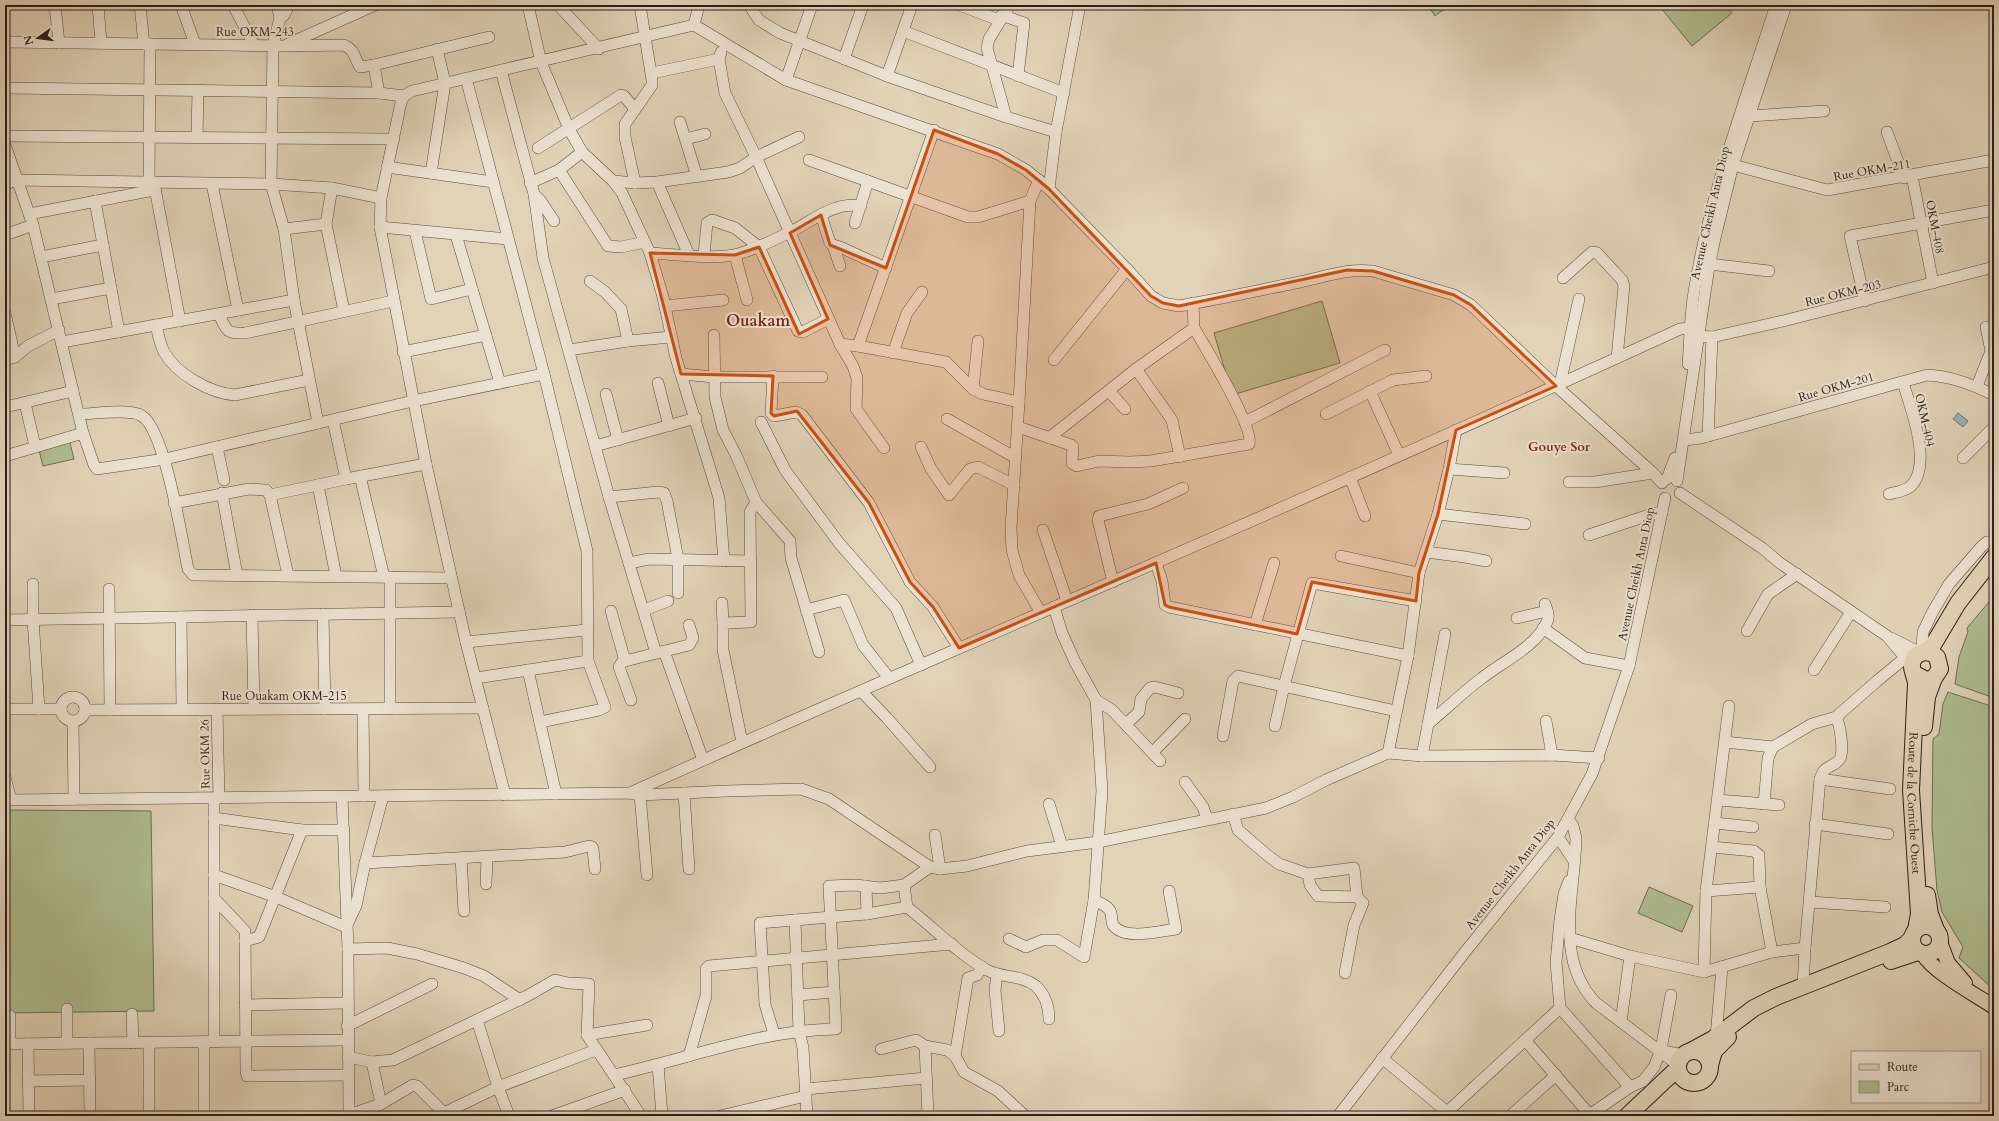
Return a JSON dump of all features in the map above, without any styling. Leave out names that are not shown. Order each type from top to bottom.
[{"type":"highway","name":"Route de la Corniche Ouest","points":[[1938,936],[1930,914],[1927,899],[1919,779],[1927,697],[1937,672],[1941,640],[1958,603],[1994,558]]},
{"type":"highway","name":"Route de la Corniche Ouest","points":[[1917,944],[1919,908],[1911,790],[1917,659],[1941,640],[1954,624],[1968,601],[1994,569]]},
{"type":"highway","points":[[1934,654],[1940,661],[1937,672],[1926,680],[1917,659],[1934,654]]},
{"type":"highway","points":[[1627,1116],[1682,1059],[1716,1037],[1754,1008],[1803,986],[1905,945],[1917,944],[1932,953],[1939,947],[1938,936],[1928,926],[1919,928],[1917,944],[1893,960],[1779,1004],[1754,1017],[1718,1046],[1712,1055],[1709,1072],[1703,1080],[1695,1083],[1689,1082],[1682,1078],[1682,1059]]},
{"type":"highway","points":[[1682,1059],[1696,1051],[1705,1056],[1710,1065]]},
{"type":"highway","points":[[1640,1116],[1669,1090],[1689,1082]]},
{"type":"main road","points":[[1938,936],[1948,963],[1972,992]]},
{"type":"main road","points":[[1917,944],[1928,961],[1945,975],[1994,1007]]},
{"type":"street","points":[[55,5],[58,43]]},
{"type":"street","points":[[98,5],[101,43]]},
{"type":"street","points":[[140,5],[147,44],[149,137],[152,185],[180,321]]},
{"type":"street","points":[[181,5],[195,44]]},
{"type":"street","points":[[233,5],[254,45]]},
{"type":"street","points":[[278,5],[280,18],[272,91],[271,184],[284,229],[294,300],[318,423]]},
{"type":"street","points":[[280,18],[284,15],[289,5]]},
{"type":"street","points":[[278,45],[364,7],[376,5]]},
{"type":"street","points":[[558,5],[599,49]]},
{"type":"street","points":[[635,183],[624,130],[625,124],[652,85],[652,73],[640,5]]},
{"type":"street","points":[[694,26],[699,5]]},
{"type":"street","points":[[749,5],[759,20],[780,33],[887,76],[1006,117],[1056,132]]},
{"type":"street","points":[[786,80],[812,5]]},
{"type":"street","points":[[844,59],[863,5]]},
{"type":"street","points":[[887,76],[912,5]]},
{"type":"street","points":[[961,5],[1024,23],[1018,76]]},
{"type":"street","points":[[1006,117],[987,48],[987,43],[1001,17],[1010,5]]},
{"type":"street","points":[[1049,189],[1056,132],[1080,5]]},
{"type":"street","name":"Avenue Cheikh Anta Diop","points":[[1669,481],[1681,428],[1687,382],[1690,328],[1698,270],[1715,200],[1776,5]]},
{"type":"street","name":"Avenue Cheikh Anta Diop","points":[[1669,481],[1684,440],[1709,264],[1733,165],[1786,5]]},
{"type":"street","points":[[530,6],[541,62],[569,129],[582,152],[613,181],[626,200],[650,253],[665,306],[671,337],[681,374],[696,418],[719,498],[724,561]]},
{"type":"street","points":[[5,88],[379,93],[404,96],[412,91],[445,83],[599,49],[646,36],[694,26],[786,80],[934,130],[998,154],[1026,170],[1049,189],[1127,269],[1151,296],[1163,303],[1178,306],[1302,282],[1347,270],[1372,271],[1454,295],[1471,305],[1653,473],[1680,487],[1680,494]]},
{"type":"street","points":[[903,32],[1064,93]]},
{"type":"street","name":"Rue OKM-243","points":[[5,42],[254,45],[344,44],[351,48],[360,66],[374,65],[489,37]]},
{"type":"street","points":[[724,43],[719,59],[725,93],[756,157],[828,319],[857,378],[856,409],[884,448]]},
{"type":"street","points":[[431,173],[445,83],[437,49]]},
{"type":"street","points":[[652,73],[719,59]]},
{"type":"street","points":[[374,65],[379,93]]},
{"type":"street","points":[[501,70],[532,188],[543,258],[609,497],[644,610],[703,760]]},
{"type":"street","points":[[466,78],[544,374],[587,551],[588,661],[605,707],[599,710],[540,722]]},
{"type":"street","points":[[197,137],[198,90]]},
{"type":"street","points":[[538,148],[622,95],[635,109]]},
{"type":"street","points":[[404,96],[381,198],[380,227],[413,401],[451,578],[505,795]]},
{"type":"street","points":[[1750,116],[1824,111]]},
{"type":"street","points":[[680,122],[697,177]]},
{"type":"street","points":[[858,346],[934,130]]},
{"type":"street","name":"OKM-408","points":[[1887,132],[1908,177],[1921,223],[1933,283]]},
{"type":"street","points":[[686,140],[705,134]]},
{"type":"street","points":[[5,136],[394,139]]},
{"type":"street","points":[[613,181],[635,183],[658,182],[728,172],[740,168],[756,157],[799,136]]},
{"type":"street","points":[[5,145],[33,225],[83,433],[94,465],[97,469],[165,459],[413,401],[544,374]]},
{"type":"street","points":[[532,188],[582,152]]},
{"type":"street","points":[[809,160],[968,217],[978,217],[1030,201]]},
{"type":"street","name":"Rue OKM-211","points":[[1733,165],[1827,190],[1908,177],[1994,160]]},
{"type":"street","points":[[388,167],[493,182]]},
{"type":"street","points":[[559,170],[608,246],[621,247],[645,242]]},
{"type":"street","points":[[5,184],[17,180],[152,185],[271,184],[332,188],[381,198]]},
{"type":"street","points":[[1039,180],[1030,201],[1011,528],[1012,550],[1019,575],[1041,613]]},
{"type":"street","points":[[855,223],[868,181]]},
{"type":"street","points":[[658,182],[689,255]]},
{"type":"street","points":[[212,184],[238,310]]},
{"type":"street","points":[[29,214],[95,201],[152,185]]},
{"type":"street","points":[[332,188],[326,224],[344,311]]},
{"type":"street","points":[[532,188],[554,221]]},
{"type":"street","points":[[95,201],[119,332]]},
{"type":"street","points":[[650,253],[704,256],[736,255],[759,247],[790,233],[821,215],[841,206],[860,206]]},
{"type":"street","points":[[1865,301],[1850,236],[1994,210]]},
{"type":"street","points":[[821,215],[830,243],[833,245],[840,266]]},
{"type":"street","points":[[704,256],[707,223],[712,220],[735,228],[759,247],[798,331],[803,332],[828,319]]},
{"type":"street","points":[[284,229],[326,224]]},
{"type":"street","points":[[5,235],[33,225]]},
{"type":"street","points":[[380,227],[508,239]]},
{"type":"street","points":[[415,231],[431,299],[472,289]]},
{"type":"street","points":[[456,235],[500,383]]},
{"type":"street","points":[[41,257],[103,245]]},
{"type":"street","points":[[833,245],[886,268]]},
{"type":"street","points":[[1563,278],[1592,252],[1597,253],[1622,280],[1624,286],[1617,358]]},
{"type":"street","points":[[736,255],[747,300]]},
{"type":"street","points":[[1709,264],[1768,271]]},
{"type":"street","name":"Rue OKM-203","points":[[1698,336],[1712,337],[1865,301],[1994,267]]},
{"type":"street","points":[[1054,360],[1127,269]]},
{"type":"street","points":[[590,281],[605,292],[621,309],[628,341]]},
{"type":"street","points":[[51,299],[111,288]]},
{"type":"street","points":[[893,353],[908,313],[922,292]]},
{"type":"street","points":[[1558,385],[1579,299]]},
{"type":"street","points":[[62,342],[294,300]]},
{"type":"street","points":[[665,306],[723,300]]},
{"type":"street","points":[[219,314],[225,329],[232,334],[245,333],[393,301]]},
{"type":"street","points":[[1018,427],[1071,445],[1073,447],[1071,459],[1074,466],[1100,461],[1130,462],[1180,457],[1249,444],[1250,438],[1245,422],[1194,328],[1193,303]]},
{"type":"street","points":[[5,313],[10,358],[28,346],[59,330]]},
{"type":"street","points":[[156,325],[165,352],[180,371],[206,386],[225,393],[235,394],[309,380]]},
{"type":"street","points":[[1977,386],[1991,351],[1986,327]]},
{"type":"street","points":[[1049,438],[1136,369],[1194,328]]},
{"type":"street","points":[[635,794],[742,742],[1113,582],[1558,385],[1680,329],[1690,328],[1698,336]]},
{"type":"street","points":[[404,352],[486,335]]},
{"type":"street","points":[[714,335],[714,377],[716,397],[723,430],[736,455],[756,502],[790,541],[791,558],[819,652]]},
{"type":"street","points":[[569,350],[628,341],[671,337]]},
{"type":"street","points":[[1708,436],[1712,337]]},
{"type":"street","points":[[973,389],[978,341]]},
{"type":"street","points":[[840,344],[946,362],[973,389],[983,394],[1019,402]]},
{"type":"street","points":[[1245,422],[1385,350]]},
{"type":"street","points":[[1695,360],[1711,363]]},
{"type":"street","points":[[1136,369],[1172,420],[1180,457]]},
{"type":"street","points":[[681,374],[714,377],[822,377]]},
{"type":"street","name":"Rue OKM-201","points":[[1684,440],[1708,436],[1927,375],[1942,376],[1977,386],[1994,395]]},
{"type":"street","points":[[773,376],[771,413],[774,416],[796,412],[802,415],[869,503],[910,582],[933,608],[960,648]]},
{"type":"street","points":[[1326,414],[1370,391],[1400,378],[1426,376]]},
{"type":"street","points":[[1693,377],[1710,379]]},
{"type":"street","points":[[658,382],[669,426]]},
{"type":"street","name":"OKM-404","points":[[1889,494],[1905,490],[1912,485],[1920,465],[1919,443],[1903,382]]},
{"type":"street","points":[[5,407],[73,391]]},
{"type":"street","points":[[1108,391],[1125,409]]},
{"type":"street","points":[[1370,391],[1399,455]]},
{"type":"street","points":[[606,394],[618,440]]},
{"type":"street","points":[[25,403],[35,446]]},
{"type":"street","points":[[79,414],[134,412],[142,415],[149,421],[165,459],[190,573],[451,578]]},
{"type":"street","points":[[595,446],[696,418]]},
{"type":"street","points":[[947,419],[1016,458]]},
{"type":"street","points":[[333,420],[346,479]]},
{"type":"street","points":[[761,422],[785,470],[839,543],[896,608],[921,665]]},
{"type":"street","points":[[1963,458],[1994,427]]},
{"type":"street","points":[[1388,753],[1408,656],[1420,573],[1438,514],[1449,469],[1456,430]]},
{"type":"street","points":[[5,456],[83,433]]},
{"type":"street","points":[[217,447],[224,480]]},
{"type":"street","points":[[921,447],[931,469],[949,495],[970,469],[974,467],[978,467],[1014,484]]},
{"type":"street","points":[[270,495],[426,464]]},
{"type":"street","points":[[1449,469],[1504,472]]},
{"type":"street","points":[[1569,482],[1595,482],[1653,473]]},
{"type":"street","points":[[360,476],[387,577],[390,613],[390,709]]},
{"type":"street","points":[[1350,477],[1365,516]]},
{"type":"street","points":[[1669,481],[1661,493],[1666,498],[1672,499],[1680,494]]},
{"type":"street","points":[[318,485],[336,576]]},
{"type":"street","points":[[1113,582],[1098,520],[1099,516],[1148,504],[1183,488]]},
{"type":"street","points":[[174,503],[222,493],[258,489],[266,490],[270,495],[288,576]]},
{"type":"street","points":[[609,497],[658,492],[664,493],[668,500],[678,559],[678,593]]},
{"type":"street","points":[[222,493],[237,575]]},
{"type":"street","points":[[1680,494],[1762,548],[1887,636],[1917,659]]},
{"type":"street","name":"Avenue Cheikh Anta Diop","points":[[1338,1116],[1382,1058],[1558,837],[1568,819],[1599,758],[1629,666],[1666,498]]},
{"type":"street","points":[[724,623],[751,622],[750,512],[756,502]]},
{"type":"street","points":[[1589,535],[1662,512]]},
{"type":"street","points":[[1438,514],[1524,524]]},
{"type":"street","points":[[1043,530],[1067,601]]},
{"type":"street","points":[[1764,804],[1768,758],[1773,747],[1812,724],[1836,717],[1877,680],[1917,659],[1923,632],[1949,584],[1982,546],[1987,542],[1994,543]]},
{"type":"street","points":[[1426,552],[1465,556],[1486,562]]},
{"type":"street","points":[[1341,556],[1420,573]]},
{"type":"street","points":[[629,563],[649,559],[751,561]]},
{"type":"street","points":[[1156,562],[1162,581],[1165,605],[1169,608],[1408,656]]},
{"type":"street","points":[[1255,625],[1274,563]]},
{"type":"street","points":[[1746,631],[1768,594],[1797,574]]},
{"type":"street","points":[[1275,726],[1310,586],[1314,582],[1416,601]]},
{"type":"street","points":[[33,584],[33,619],[39,709]]},
{"type":"street","points":[[109,589],[110,710]]},
{"type":"street","points":[[806,610],[844,600],[863,645],[890,678]]},
{"type":"street","points":[[644,610],[668,601]]},
{"type":"street","points":[[722,603],[724,623],[723,650],[742,742]]},
{"type":"street","points":[[1009,939],[1026,947],[1043,940],[1057,940],[1084,957],[1094,900],[1102,777],[1096,700],[1062,633],[1054,607]]},
{"type":"street","points":[[1428,724],[1480,680],[1519,653],[1547,622],[1546,608],[1516,618]]},
{"type":"street","points":[[611,611],[625,661]]},
{"type":"street","points":[[5,620],[459,612]]},
{"type":"street","points":[[1814,670],[1851,612]]},
{"type":"street","points":[[323,614],[325,709]]},
{"type":"street","points":[[252,615],[254,709]]},
{"type":"street","points":[[181,616],[182,709]]},
{"type":"street","points":[[631,700],[618,667],[625,661],[689,644],[692,642],[692,638],[689,625]]},
{"type":"street","points":[[1543,628],[1585,658],[1629,666]]},
{"type":"street","points":[[466,642],[588,630]]},
{"type":"street","points":[[1422,756],[1445,634]]},
{"type":"street","points":[[1887,636],[1917,659]]},
{"type":"street","points":[[476,678],[588,661]]},
{"type":"street","points":[[528,670],[556,794]]},
{"type":"street","points":[[1223,736],[1235,677],[1238,676],[1396,712]]},
{"type":"street","points":[[1126,724],[1139,712],[1141,699],[1150,688],[1155,687],[1178,693]]},
{"type":"street","points":[[861,691],[930,766]]},
{"type":"street","points":[[74,697],[81,700],[86,710],[82,718],[73,722],[64,718],[61,709],[64,702],[74,697]]},
{"type":"street","points":[[1096,700],[1112,710],[1156,757],[1185,719]]},
{"type":"street","points":[[1704,972],[1706,891],[1729,706]]},
{"type":"street","name":"Rue Ouakam OKM-215","points":[[86,710],[483,708]]},
{"type":"street","points":[[5,709],[61,709]]},
{"type":"street","name":"Rue OKM 26","points":[[204,1116],[209,1042],[214,898],[214,818],[216,798],[217,709]]},
{"type":"street","points":[[363,709],[364,796]]},
{"type":"street","points":[[1803,986],[1815,824],[1820,779],[1825,768],[1839,761],[1841,757],[1841,730],[1836,717]]},
{"type":"street","points":[[1546,721],[1552,755]]},
{"type":"street","points":[[73,722],[74,799]]},
{"type":"street","points":[[1725,742],[1773,747]]},
{"type":"street","points":[[614,1075],[658,1066],[688,1056],[774,1034],[799,1030],[836,1029],[829,886],[856,885],[880,888],[904,885],[935,868],[967,866],[1027,851],[1098,842],[1266,808],[1293,798],[1326,780],[1388,753],[1422,756],[1552,755],[1599,758]]},
{"type":"street","points":[[5,777],[11,800],[635,794],[801,790],[829,799],[935,868]]},
{"type":"street","points":[[1820,779],[1890,788]]},
{"type":"street","points":[[1185,782],[1201,803],[1207,819]]},
{"type":"street","points":[[684,793],[689,869]]},
{"type":"street","points":[[635,794],[647,875]]},
{"type":"street","points":[[346,927],[356,906],[365,863],[383,796]]},
{"type":"street","points":[[342,797],[348,949],[347,1026],[349,1116],[381,1104],[413,1085],[417,1086],[446,1115],[498,1086],[596,1050]]},
{"type":"street","points":[[1718,800],[1779,805]]},
{"type":"street","points":[[1048,804],[1062,846]]},
{"type":"street","points":[[1233,814],[1238,830],[1279,864],[1308,874],[1354,868],[1357,897],[1363,903],[1354,925],[1345,973]]},
{"type":"street","points":[[214,818],[302,830],[344,830]]},
{"type":"street","points":[[1568,819],[1573,826],[1576,838],[1570,938],[1572,963],[1576,974],[1587,994],[1621,1022],[1661,1050],[1682,1059]]},
{"type":"street","points":[[1715,823],[1754,827]]},
{"type":"street","points":[[1815,824],[1888,834]]},
{"type":"street","points":[[245,941],[259,937],[302,830]]},
{"type":"street","points":[[935,835],[935,868]]},
{"type":"street","points":[[1558,837],[1574,861]]},
{"type":"street","points":[[365,863],[565,852],[592,846],[595,869]]},
{"type":"street","points":[[1712,847],[1758,853],[1760,887],[1772,952]]},
{"type":"street","points":[[486,884],[487,857]]},
{"type":"street","points":[[461,858],[464,911]]},
{"type":"street","points":[[1573,873],[1564,894],[1556,962],[1560,1008],[1630,1087]]},
{"type":"street","points":[[1308,874],[1310,885],[1318,896],[1357,897]]},
{"type":"street","points":[[214,875],[276,897],[346,927]]},
{"type":"street","points":[[904,885],[907,907],[952,944],[982,967],[997,974],[1027,981],[1036,987],[1047,1003],[1049,1020]]},
{"type":"street","points":[[866,886],[867,914]]},
{"type":"street","points":[[1706,891],[1760,887]]},
{"type":"street","points":[[1094,900],[1108,907],[1111,911],[1111,920],[1119,930],[1132,934],[1146,933],[1176,929],[1169,891]]},
{"type":"street","points":[[214,898],[245,931],[247,1076],[250,1078],[348,1075]]},
{"type":"street","points":[[1810,902],[1885,907]]},
{"type":"street","points":[[774,1034],[765,1004],[760,923],[867,914],[907,907]]},
{"type":"street","points":[[795,920],[799,1030],[803,1048],[808,1116]]},
{"type":"street","points":[[1570,938],[1630,956],[1704,972],[1772,952],[1805,948]]},
{"type":"street","points":[[688,1056],[706,996],[706,968],[709,966],[952,944]]},
{"type":"street","points":[[348,949],[387,948],[450,964],[484,976],[520,1000]]},
{"type":"street","points":[[1621,1022],[1630,956]]},
{"type":"street","points":[[955,1056],[968,978],[977,974],[982,967]]},
{"type":"street","points":[[1716,1037],[1722,967]]},
{"type":"street","points":[[997,974],[996,990],[999,1030]]},
{"type":"street","points":[[348,1057],[372,1062],[393,1060],[520,1000],[555,980],[568,983],[589,984],[587,1035],[641,1116]]},
{"type":"street","points":[[347,1026],[432,984]]},
{"type":"street","points":[[798,995],[834,992]]},
{"type":"street","points":[[1525,1040],[1589,1115],[1647,1077],[1654,1067],[1661,1050],[1671,995]]},
{"type":"street","points":[[245,1005],[347,1003]]},
{"type":"street","points":[[1382,1058],[1450,1114],[1525,1040],[1560,1008]]},
{"type":"street","points":[[67,1010],[67,1044]]},
{"type":"street","points":[[132,1014],[133,1043]]},
{"type":"street","points":[[10,1016],[10,1044],[348,1040]]},
{"type":"street","points":[[477,1020],[498,1086],[510,1116]]},
{"type":"street","points":[[587,1035],[647,1025]]},
{"type":"street","points":[[881,1049],[916,1040],[925,1046],[947,1050],[955,1056],[964,1072],[998,1091],[1025,1116]]},
{"type":"street","points":[[149,1042],[149,1116]]},
{"type":"street","points":[[89,1043],[90,1116]]},
{"type":"street","points":[[28,1044],[28,1116]]},
{"type":"street","points":[[925,1046],[928,1116]]},
{"type":"street","points":[[372,1062],[381,1104]]},
{"type":"street","points":[[658,1066],[662,1116]]},
{"type":"street","points":[[1510,1116],[1556,1075]]},
{"type":"street","points":[[720,1116],[806,1093],[926,1078]]},
{"type":"street","points":[[28,1081],[90,1080]]},
{"type":"street","points":[[552,1116],[624,1090]]},
{"type":"highlighted area","points":[[934,130],[998,154],[1026,170],[1049,189],[1151,296],[1163,303],[1179,306],[1347,270],[1373,271],[1454,295],[1471,305],[1556,386],[1456,430],[1438,514],[1419,573],[1416,601],[1312,582],[1297,634],[1165,605],[1156,563],[959,648],[933,607],[910,582],[869,503],[797,411],[774,416],[771,413],[773,376],[681,374],[650,253],[735,255],[759,247],[799,334],[828,319],[790,233],[821,215],[830,245],[886,268]]},
{"type":"green space","points":[[1428,5],[1450,5],[1435,16]]},
{"type":"green space","points":[[1664,5],[1725,5],[1732,13],[1692,46],[1661,8]]},
{"type":"green space","points":[[1322,301],[1340,363],[1232,395],[1214,333]]},
{"type":"green space","points":[[69,439],[74,459],[43,466],[38,446]]},
{"type":"green space","points":[[1994,596],[1994,698],[1955,684],[1959,657],[1968,632],[1967,628]]},
{"type":"green space","points":[[1948,692],[1994,707],[1994,990],[1959,958],[1963,947],[1942,912],[1937,890],[1932,828],[1933,739],[1939,734],[1943,704]]},
{"type":"green space","points":[[9,810],[151,811],[154,1011],[5,1013],[5,913]]},
{"type":"green space","points":[[1649,887],[1693,906],[1682,932],[1638,913]]},
{"type":"water","points":[[1958,413],[1968,421],[1963,427],[1953,419]]},
{"type":"district","name":"Ouakam","points":[[758,321]]},
{"type":"district","name":"Gouye Sor","points":[[1559,447]]}]
